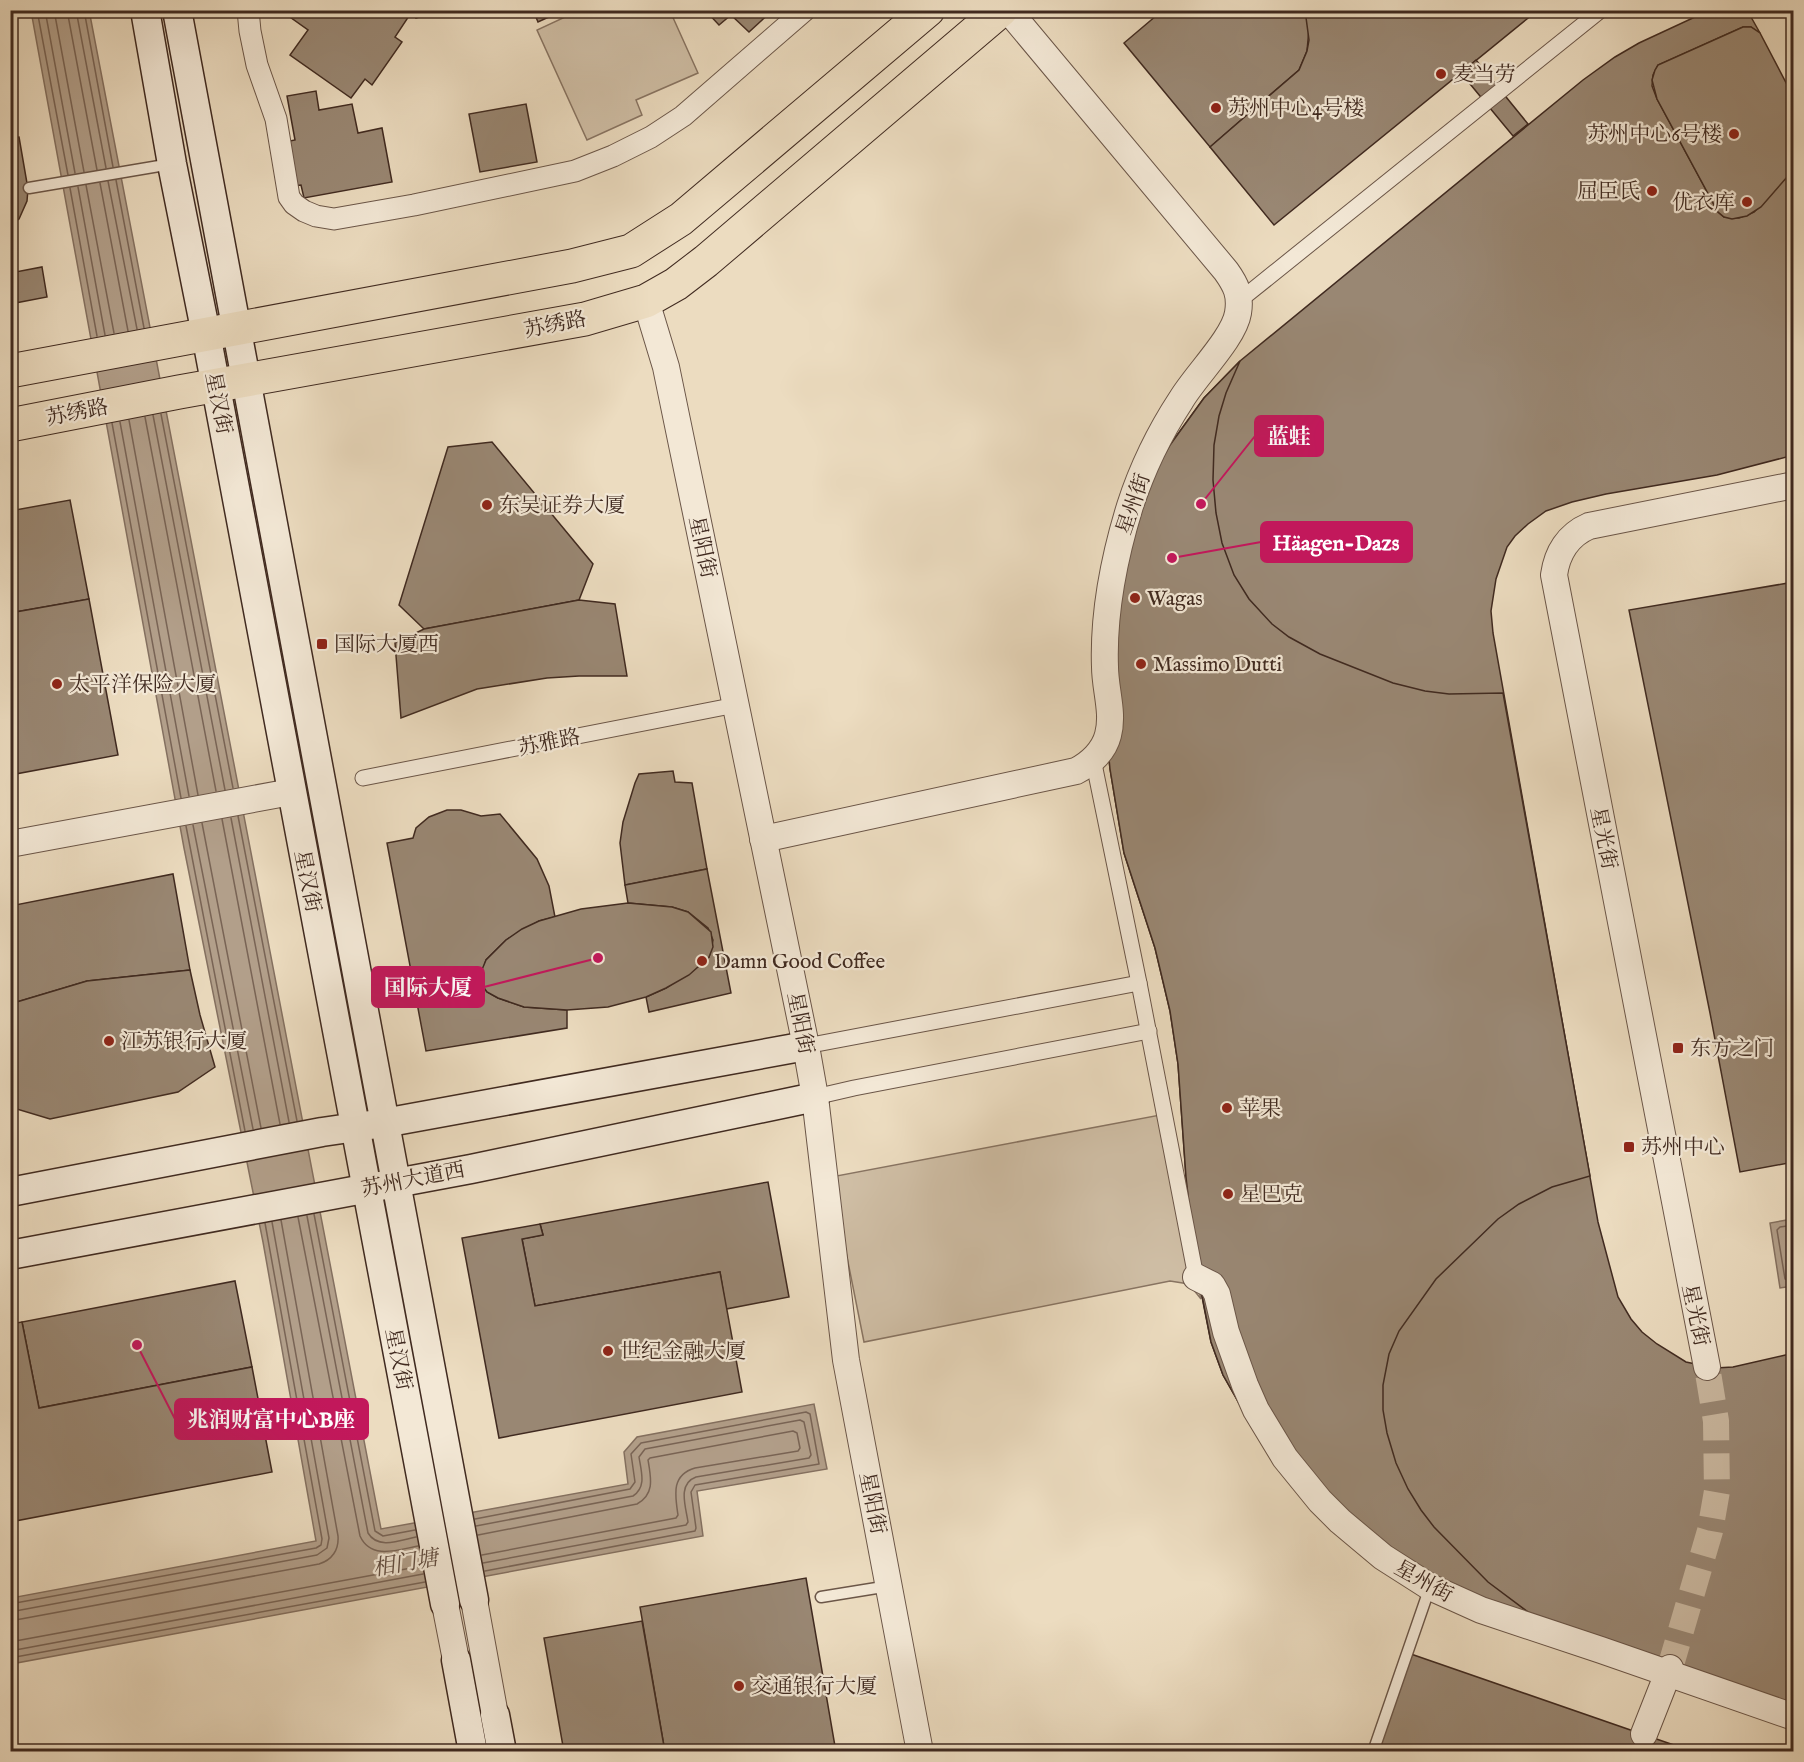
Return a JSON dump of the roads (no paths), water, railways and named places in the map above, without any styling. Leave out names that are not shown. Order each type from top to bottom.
[{"type":"main road","name":"星汉街","points":[[145,10],[172,164],[221,331]]},
{"type":"main road","name":"星汉街","points":[[177,10],[221,331],[291,792],[445,1604]]},
{"type":"main road","points":[[10,371],[572,266],[631,251],[681,219],[928,10]]},
{"type":"main road","name":"苏绣路","points":[[10,425],[179,392],[585,319],[646,301],[676,284],[706,261],[1001,10]]},
{"type":"main road","name":"星汉街","points":[[230,383],[384,1123],[474,1600]]},
{"type":"main road","points":[[10,1192],[322,1132],[384,1123],[806,1046]]},
{"type":"main road","name":"苏州大道西","points":[[10,1255],[395,1183],[815,1097]]},
{"type":"main road","name":"星汉街","points":[[456,1660],[473,1752]]},
{"type":"main road","name":"星汉街","points":[[495,1714],[502,1752]]},
{"type":"street","points":[[248,10],[257,65],[276,119],[289,196],[294,204],[304,211],[334,219],[414,205],[575,171],[612,156],[651,137],[683,116],[806,10]]},
{"type":"street","points":[[1008,10],[1226,271],[1237,287],[1239,301]]},
{"type":"street","points":[[1239,301],[1601,10]]},
{"type":"street","name":"星阳街","points":[[646,301],[666,367],[806,1046],[815,1097],[846,1360],[920,1752]]},
{"type":"street","name":"星州街","points":[[1093,759],[1100,752],[1108,735],[1109,713],[1105,669],[1107,612],[1116,556],[1131,501],[1154,449],[1172,416],[1197,376],[1231,331],[1238,315],[1239,301]]},
{"type":"street","name":"星光街","points":[[1707,1367],[1554,575],[1562,549],[1571,538],[1589,526],[1794,485]]},
{"type":"street","name":"苏雅路","points":[[363,778],[736,705]]},
{"type":"street","points":[[763,839],[1076,771],[1093,759],[1140,983],[1196,1277]]},
{"type":"street","points":[[10,844],[291,792]]},
{"type":"street","points":[[806,1046],[1140,983]]},
{"type":"street","points":[[815,1097],[1149,1031]]},
{"type":"street","name":"星州街","points":[[1196,1277],[1212,1285],[1217,1294],[1226,1332],[1245,1385],[1256,1410],[1285,1458],[1320,1502],[1360,1540],[1390,1563],[1430,1587],[1481,1610],[1669,1671],[1794,1717]]},
{"type":"street","name":"星汉街","points":[[474,1600],[495,1714]]},
{"type":"street","name":"星汉街","points":[[445,1604],[456,1660]]},
{"type":"street","points":[[1644,1734],[1669,1671]]},
{"type":"lane","points":[[28,188],[172,164]]},
{"type":"lane","points":[[821,1597],[889,1586]]},
{"type":"lane","points":[[1373,1752],[1430,1587]]},
{"type":"water","name":"相门塘","points":[[89,10],[381,1529],[628,1484],[624,1452],[637,1437],[814,1404],[827,1469],[697,1491],[703,1536],[11,1664],[11,1598],[316,1541],[263,1242],[184,848],[31,11]]},
{"type":"water","points":[[1793,1219],[1793,1286],[1780,1288],[1770,1223]]},
{"type":"tunnel","points":[[1670,1668],[1710,1531],[1717,1491],[1716,1421],[1707,1367]]},
{"type":"place","name":"麦当劳","points":[[1441,74]]},
{"type":"place","name":"苏州中心4号楼","points":[[1216,108]]},
{"type":"place","name":"苏州中心6号楼","points":[[1734,134]]},
{"type":"place","name":"屈臣氏","points":[[1652,191]]},
{"type":"place","name":"优衣库","points":[[1747,202]]},
{"type":"place","name":"蓝蛙","points":[[1201,504]]},
{"type":"place","name":"东吴证券大厦","points":[[487,505]]},
{"type":"place","name":"Häagen-Dazs","points":[[1172,558]]},
{"type":"place","name":"Wagas","points":[[1135,598]]},
{"type":"place","name":"国际大厦西","points":[[322,644]]},
{"type":"place","name":"Massimo Dutti","points":[[1141,664]]},
{"type":"place","name":"太平洋保险大厦","points":[[57,684]]},
{"type":"place","name":"国际大厦","points":[[598,958]]},
{"type":"place","name":"Damn Good Coffee","points":[[702,961]]},
{"type":"place","name":"江苏银行大厦","points":[[109,1041]]},
{"type":"place","name":"东方之门","points":[[1678,1048]]},
{"type":"place","name":"苹果","points":[[1227,1108]]},
{"type":"place","name":"苏州中心","points":[[1629,1147]]},
{"type":"place","name":"星巴克","points":[[1228,1194]]},
{"type":"place","name":"兆润财富中心B座","points":[[137,1345]]},
{"type":"place","name":"世纪金融大厦","points":[[608,1351]]},
{"type":"place","name":"交通银行大厦","points":[[739,1686]]}]
